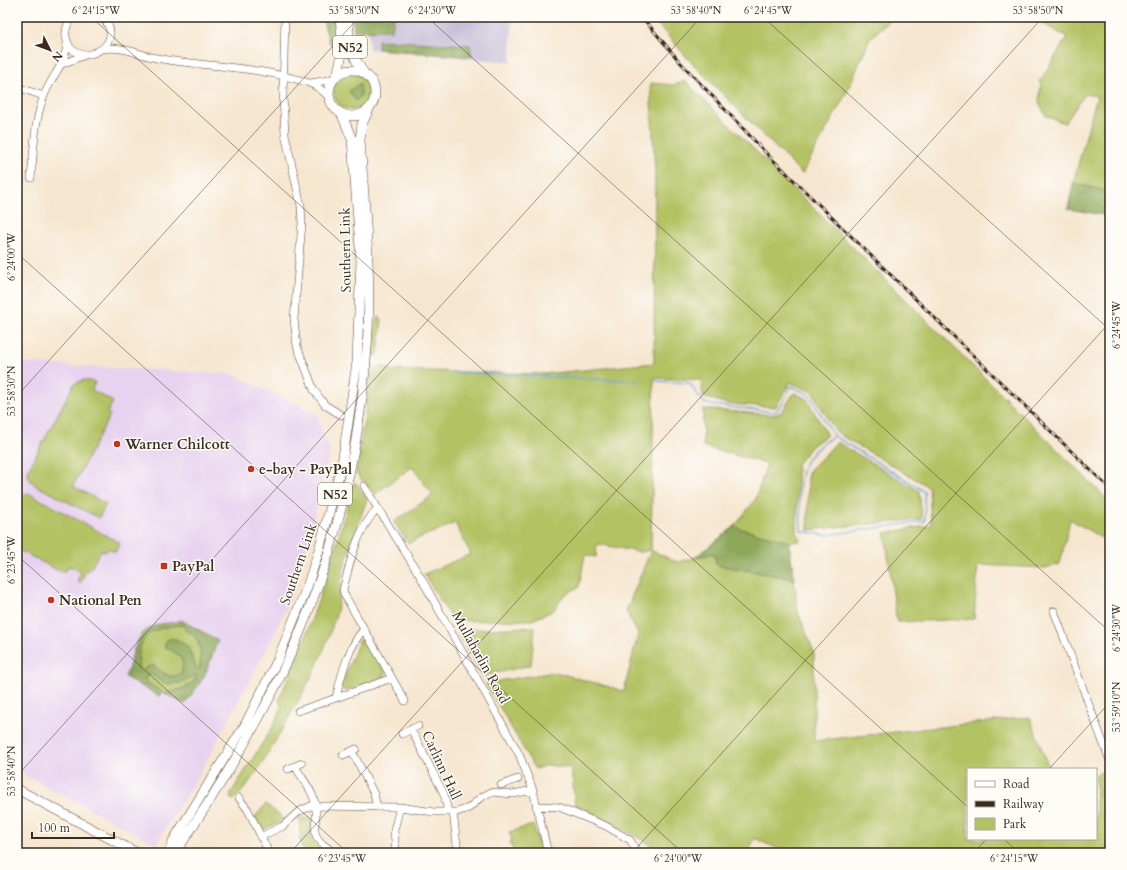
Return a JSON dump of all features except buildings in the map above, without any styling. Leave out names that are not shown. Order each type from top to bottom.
[{"type":"main road","name":"N52","points":[[340,17],[343,50],[335,77],[331,84],[329,97],[333,106],[341,113]]},
{"type":"main road","name":"N52","points":[[348,17],[351,51],[356,63],[372,82],[375,89],[375,97],[370,107]]},
{"type":"main road","name":"N52","points":[[335,77],[350,70],[364,73]]},
{"type":"main road","points":[[341,113],[354,116],[360,115],[370,107]]},
{"type":"main road","name":"Southern Link","points":[[199,817],[251,731],[290,654],[316,587],[345,490],[355,448],[366,359],[369,246],[360,140],[364,118],[370,107]]},
{"type":"main road","name":"Southern Link","points":[[169,853],[173,842],[245,725],[278,659],[312,572],[342,464],[357,362],[361,260],[352,139],[341,113]]},
{"type":"main road","points":[[17,790],[138,852]]},
{"type":"main road","name":"N52","points":[[175,853],[199,817]]},
{"type":"main road","points":[[179,853],[194,830],[199,817]]},
{"type":"main road","points":[[161,853],[166,851],[173,842]]},
{"type":"street","points":[[31,178],[38,121],[44,96],[68,51],[66,30],[73,17]]},
{"type":"street","points":[[102,17],[108,24],[121,48]]},
{"type":"street","points":[[285,17],[283,76],[285,134],[301,206],[302,223],[294,319],[295,333],[297,346],[316,395],[325,405],[341,415]]},
{"type":"street","points":[[102,49],[109,38],[108,24]]},
{"type":"street","points":[[67,40],[74,50],[85,55]]},
{"type":"street","points":[[62,64],[85,55],[91,55],[102,49],[121,48],[161,59],[283,76],[311,83],[329,97]]},
{"type":"street","points":[[311,83],[335,77]]},
{"type":"street","points":[[17,87],[44,96]]},
{"type":"street","name":"Mullaharlin Road","points":[[364,486],[420,576],[520,754],[533,790],[548,853]]},
{"type":"street","points":[[378,508],[366,522],[353,554],[343,590],[348,604],[405,701]]},
{"type":"street","points":[[1054,611],[1110,760]]},
{"type":"street","points":[[336,698],[347,661],[359,634],[364,629]]},
{"type":"street","points":[[298,711],[307,704],[336,698],[392,678]]},
{"type":"street","name":"Carlinn Hall","points":[[402,734],[418,726]]},
{"type":"street","name":"Carlinn Hall","points":[[411,729],[444,794],[451,812],[458,853]]},
{"type":"street","points":[[343,755],[354,750],[374,794],[377,807]]},
{"type":"street","points":[[288,769],[298,764],[315,805],[315,836],[319,841],[335,853]]},
{"type":"street","points":[[501,785],[514,781],[515,794]]},
{"type":"street","name":"Carlinn Hall","points":[[260,836],[283,826],[302,809],[315,805],[400,807],[451,812],[469,808],[480,798],[491,792],[515,794],[533,790]]},
{"type":"street","points":[[239,798],[248,810],[269,853]]},
{"type":"street","points":[[536,806],[559,807],[606,826],[630,840],[638,853]]},
{"type":"street","points":[[396,853],[394,830],[400,807]]},
{"type":"shaded area","points":[[368,17],[512,17],[511,62],[369,49]]},
{"type":"shaded area","points":[[17,363],[232,374],[317,414],[330,451],[308,541],[290,598],[272,639],[201,771],[156,844],[17,771]]},
{"type":"green space","points":[[322,17],[335,17],[337,47],[335,49],[329,42]]},
{"type":"green space","points":[[353,17],[394,17],[392,30],[354,31]]},
{"type":"green space","points":[[651,17],[894,17],[870,38],[847,92],[802,174],[690,61]]},
{"type":"green space","points":[[1036,17],[1110,17],[1110,192],[1073,183],[1097,96],[1085,94],[1065,123],[1046,116],[1039,102],[1041,80],[1067,37],[1047,26]]},
{"type":"green space","points":[[378,40],[470,45],[472,57],[378,49]]},
{"type":"green space","points":[[355,74],[365,79],[369,85],[369,99],[365,105],[359,109],[349,110],[339,105],[335,99],[334,89],[339,79],[345,75]]},
{"type":"green space","points":[[685,81],[1110,502],[1110,543],[1070,519],[1060,564],[1045,568],[978,565],[974,619],[897,622],[885,533],[931,525],[929,487],[840,435],[833,427],[812,392],[790,382],[776,407],[728,404],[703,397],[701,380],[654,378],[651,550],[640,552],[597,544],[596,557],[585,555],[579,587],[564,595],[554,610],[533,620],[453,621],[424,574],[471,554],[455,523],[408,543],[394,522],[433,495],[412,467],[374,495],[356,473],[372,367],[385,367],[391,370],[544,374],[654,363],[655,171],[650,83],[674,85]]},
{"type":"green space","points":[[360,83],[361,95],[356,101],[349,91]]},
{"type":"green space","points":[[1073,183],[1110,192],[1110,216],[1068,209]]},
{"type":"green space","points":[[378,317],[382,319],[378,355],[373,357],[375,324]]},
{"type":"green space","points":[[83,380],[95,382],[92,390],[113,402],[107,413],[110,415],[73,486],[106,504],[99,518],[35,485],[28,477],[28,470],[74,384]]},
{"type":"green space","points":[[794,393],[806,398],[827,435],[812,446],[797,464],[797,531],[800,541],[789,542],[734,527],[755,500],[767,464],[703,446],[703,409],[773,415],[782,412]]},
{"type":"green space","points":[[837,442],[919,491],[922,519],[808,530],[808,472]]},
{"type":"green space","points":[[354,483],[356,483],[367,499],[345,562],[337,610],[326,644],[312,676],[286,723],[257,770],[234,800],[230,798],[231,793],[272,728],[282,707],[279,699],[312,620],[330,566]]},
{"type":"green space","points":[[26,494],[30,494],[120,543],[115,552],[108,548],[106,552],[101,550],[90,570],[87,569],[80,583],[77,581],[81,572],[69,566],[65,571],[61,572],[17,549],[17,499]]},
{"type":"green space","points":[[734,527],[789,542],[794,579],[717,565],[714,553],[694,558]]},
{"type":"green space","points":[[651,550],[677,562],[714,553],[717,565],[794,579],[798,612],[814,652],[814,741],[1030,717],[1049,768],[967,768],[967,840],[1097,840],[1097,774],[1107,770],[1110,777],[1110,853],[787,853],[754,838],[749,853],[664,853],[632,834],[575,805],[571,768],[547,765],[535,769],[486,683],[555,672],[624,691],[638,634],[626,611]]},
{"type":"green space","points":[[181,620],[218,640],[204,677],[185,704],[165,694],[189,685],[196,678],[197,674],[180,683],[165,684],[151,674],[144,678],[150,685],[162,692],[159,696],[125,677],[141,635],[154,626]],"holes":[[[183,625],[186,631],[196,637],[200,646],[200,669],[196,668],[187,645],[182,644],[176,639],[171,639],[167,640],[164,646],[179,655],[181,658],[183,662],[181,673],[177,676],[169,676],[151,665],[144,669],[142,673],[139,672],[139,650],[142,642],[147,636],[161,628],[171,626]]]},
{"type":"green space","points":[[183,625],[196,639],[200,649],[200,669],[196,668],[191,654],[185,645],[182,642],[172,639],[165,647],[177,654],[181,660],[181,673],[170,676],[163,673],[153,665],[142,673],[139,672],[139,650],[146,636],[171,626]]},
{"type":"green space","points":[[535,627],[531,665],[483,676],[458,630]]},
{"type":"green space","points":[[362,639],[367,640],[386,673],[385,677],[346,691],[343,690],[341,685],[359,641]]},
{"type":"green space","points":[[151,674],[165,684],[180,683],[197,674],[188,685],[165,694],[156,690],[145,680],[147,675]]},
{"type":"green space","points":[[266,804],[285,820],[262,830],[255,817]]},
{"type":"green space","points":[[300,818],[311,818],[311,835],[300,835]]},
{"type":"green space","points":[[533,825],[542,853],[514,853],[509,832]]},
{"type":"green space","points":[[299,837],[312,838],[316,844],[328,853],[304,853]]},
{"type":"waterway","points":[[450,372],[640,381]]},
{"type":"waterway","points":[[656,381],[689,383],[704,403],[774,412],[782,404],[790,386],[806,393],[811,398],[834,436],[924,491],[925,521],[826,535],[801,531],[799,488],[804,466],[810,456],[820,446],[834,436]]},
{"type":"railway","points":[[642,17],[680,62],[768,155],[1110,489]]},
{"type":"place","name":"Warner Chilcott","points":[[117,444]]},
{"type":"place","name":"e-bay - PayPal","points":[[251,469]]},
{"type":"place","name":"PayPal","points":[[164,566]]},
{"type":"place","name":"National Pen","points":[[51,600]]}]
